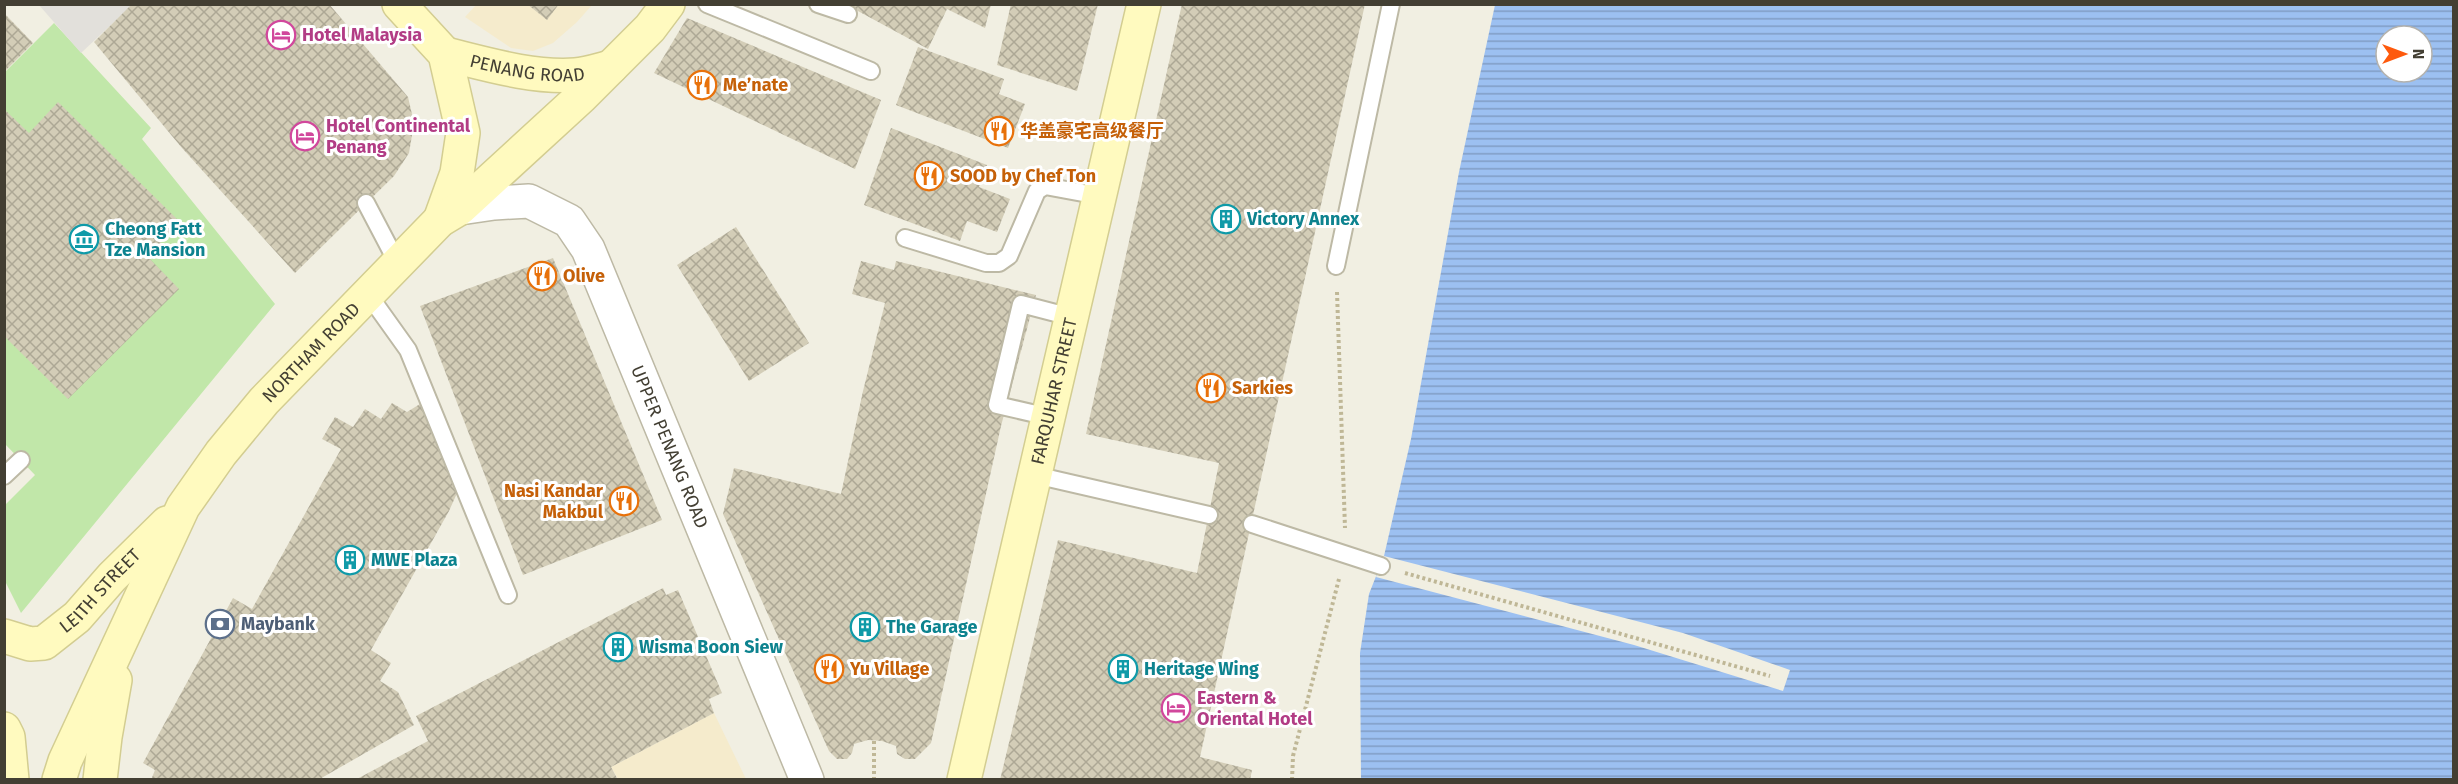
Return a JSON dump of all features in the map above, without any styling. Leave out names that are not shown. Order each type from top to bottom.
[{"type":"main road","name":"PENANG ROAD","points":[[399,4],[445,54],[464,133],[450,214]]},
{"type":"main road","name":"NORTHAM ROAD","points":[[59,780],[65,761],[183,507],[221,453],[264,401],[368,294],[450,214],[611,67],[650,28],[668,4]]},
{"type":"main road","name":"FARQUHAR STREET","points":[[964,780],[1144,4]]},
{"type":"main road","name":"PENANG ROAD","points":[[445,54],[538,73],[575,75],[611,67]]},
{"type":"main road","name":"LEITH STREET","points":[[4,636],[30,644],[44,643],[59,633],[183,507]]},
{"type":"main road","points":[[100,780],[105,736],[123,635]]},
{"type":"main road","points":[[4,729],[8,736],[12,780]]},
{"type":"street","name":"UPPER PENANG ROAD","points":[[450,214],[494,203],[529,201],[569,221],[588,249],[807,780]]},
{"type":"lane","points":[[707,4],[871,71]]},
{"type":"lane","points":[[818,4],[848,14]]},
{"type":"lane","points":[[1336,266],[1391,4]]},
{"type":"lane","points":[[905,238],[986,263],[999,263],[1009,256],[1037,191],[1045,186],[1099,196]]},
{"type":"lane","points":[[366,203],[398,264]]},
{"type":"lane","points":[[368,294],[408,350],[508,595]]},
{"type":"lane","points":[[1049,417],[997,405],[1021,304],[1071,317]]},
{"type":"lane","points":[[4,476],[21,460]]},
{"type":"lane","points":[[1035,475],[1209,515]]},
{"type":"lane","points":[[1252,524],[1381,566]]},
{"type":"path","points":[[1381,566],[1770,676]]},
{"type":"path","points":[[874,741],[874,780]]},
{"type":"shaded area","points":[[39,5],[132,5],[81,53]]},
{"type":"shaded area","points":[[476,5],[592,5],[553,43],[533,51],[511,48],[465,17]]},
{"type":"shaded area","points":[[714,713],[746,779],[618,779],[611,767]]},
{"type":"green space","points":[[54,23],[151,128],[142,139],[275,304],[21,613],[5,581],[5,505],[35,475],[5,444],[5,72]]},
{"type":"water","points":[[1495,5],[2453,5],[2453,779],[1361,780],[1360,653],[1369,594],[1384,556],[1411,439],[1459,172]]},
{"type":"pier","points":[[1384,556],[1683,633],[1790,670],[1783,691],[1634,645],[1376,577]]},
{"type":"building","name":"Hotel Continental Penang","points":[[132,4],[329,4],[408,97],[414,123],[409,153],[394,176],[295,273],[182,148],[94,42]]},
{"type":"building","points":[[527,4],[559,4],[547,20]]},
{"type":"building","points":[[845,4],[991,4],[985,28],[947,9],[928,49]]},
{"type":"building","points":[[1011,4],[1098,4],[1077,91],[997,65]]},
{"type":"building","name":"Victory Annex","points":[[1182,4],[1365,4],[1200,757],[1252,770],[1250,780],[1000,780],[1058,540],[1197,573],[1219,463],[1086,434]]},
{"type":"building","points":[[4,13],[33,43],[4,72]]},
{"type":"building","points":[[687,18],[881,100],[855,169],[654,73]]},
{"type":"building","points":[[918,47],[1004,79],[999,94],[1025,104],[1008,148],[896,105]]},
{"type":"building","name":"Cheong Fatt Tze Mansion","points":[[58,102],[181,223],[147,256],[179,289],[68,399],[4,336],[4,109],[29,133]]},
{"type":"building","name":"SOOD by Chef Ton","points":[[891,128],[987,165],[979,187],[1010,199],[997,232],[967,221],[960,241],[864,205]]},
{"type":"building","points":[[736,227],[809,343],[749,381],[677,265]]},
{"type":"building","points":[[553,258],[662,520],[523,575],[420,306]]},
{"type":"building","name":"The Garage","points":[[861,261],[894,270],[896,261],[1036,295],[1001,426],[931,743],[915,759],[905,759],[897,754],[896,746],[882,741],[868,740],[854,744],[852,753],[847,759],[837,759],[829,751],[723,514],[734,468],[841,494],[885,303],[852,294]]},
{"type":"building","points":[[392,403],[407,412],[420,404],[458,491],[371,650],[391,663],[380,681],[398,692],[414,725],[318,780],[151,780],[155,770],[143,763],[233,598],[252,609],[341,449],[322,439],[335,417],[353,427],[365,409],[381,419]]},
{"type":"building","name":"Wisma Boon Siew","points":[[663,588],[666,595],[678,590],[722,693],[709,699],[714,713],[611,767],[618,780],[355,780],[428,741],[416,716]]},
{"type":"place","name":"Hotel Malaysia","points":[[281,35]]},
{"type":"place","name":"Me’nate","points":[[702,85]]},
{"type":"place","name":"华盖豪宅高级餐厅","points":[[999,131]]},
{"type":"place","name":"Hotel Continental Penang","points":[[305,136]]},
{"type":"place","name":"SOOD by Chef Ton","points":[[929,176]]},
{"type":"place","name":"Victory Annex","points":[[1226,219]]},
{"type":"place","name":"Cheong Fatt Tze Mansion","points":[[84,239]]},
{"type":"place","name":"Olive","points":[[542,276]]},
{"type":"place","name":"Sarkies","points":[[1211,388]]},
{"type":"place","name":"Nasi Kandar Makbul","points":[[624,501]]},
{"type":"place","name":"MWE Plaza","points":[[350,560]]},
{"type":"place","name":"Maybank","points":[[220,624]]},
{"type":"place","name":"The Garage","points":[[865,627]]},
{"type":"place","name":"Wisma Boon Siew","points":[[618,647]]},
{"type":"place","name":"Yu Village","points":[[829,669]]},
{"type":"place","name":"Heritage Wing","points":[[1123,669]]},
{"type":"place","name":"Eastern & Oriental Hotel","points":[[1176,708]]}]
